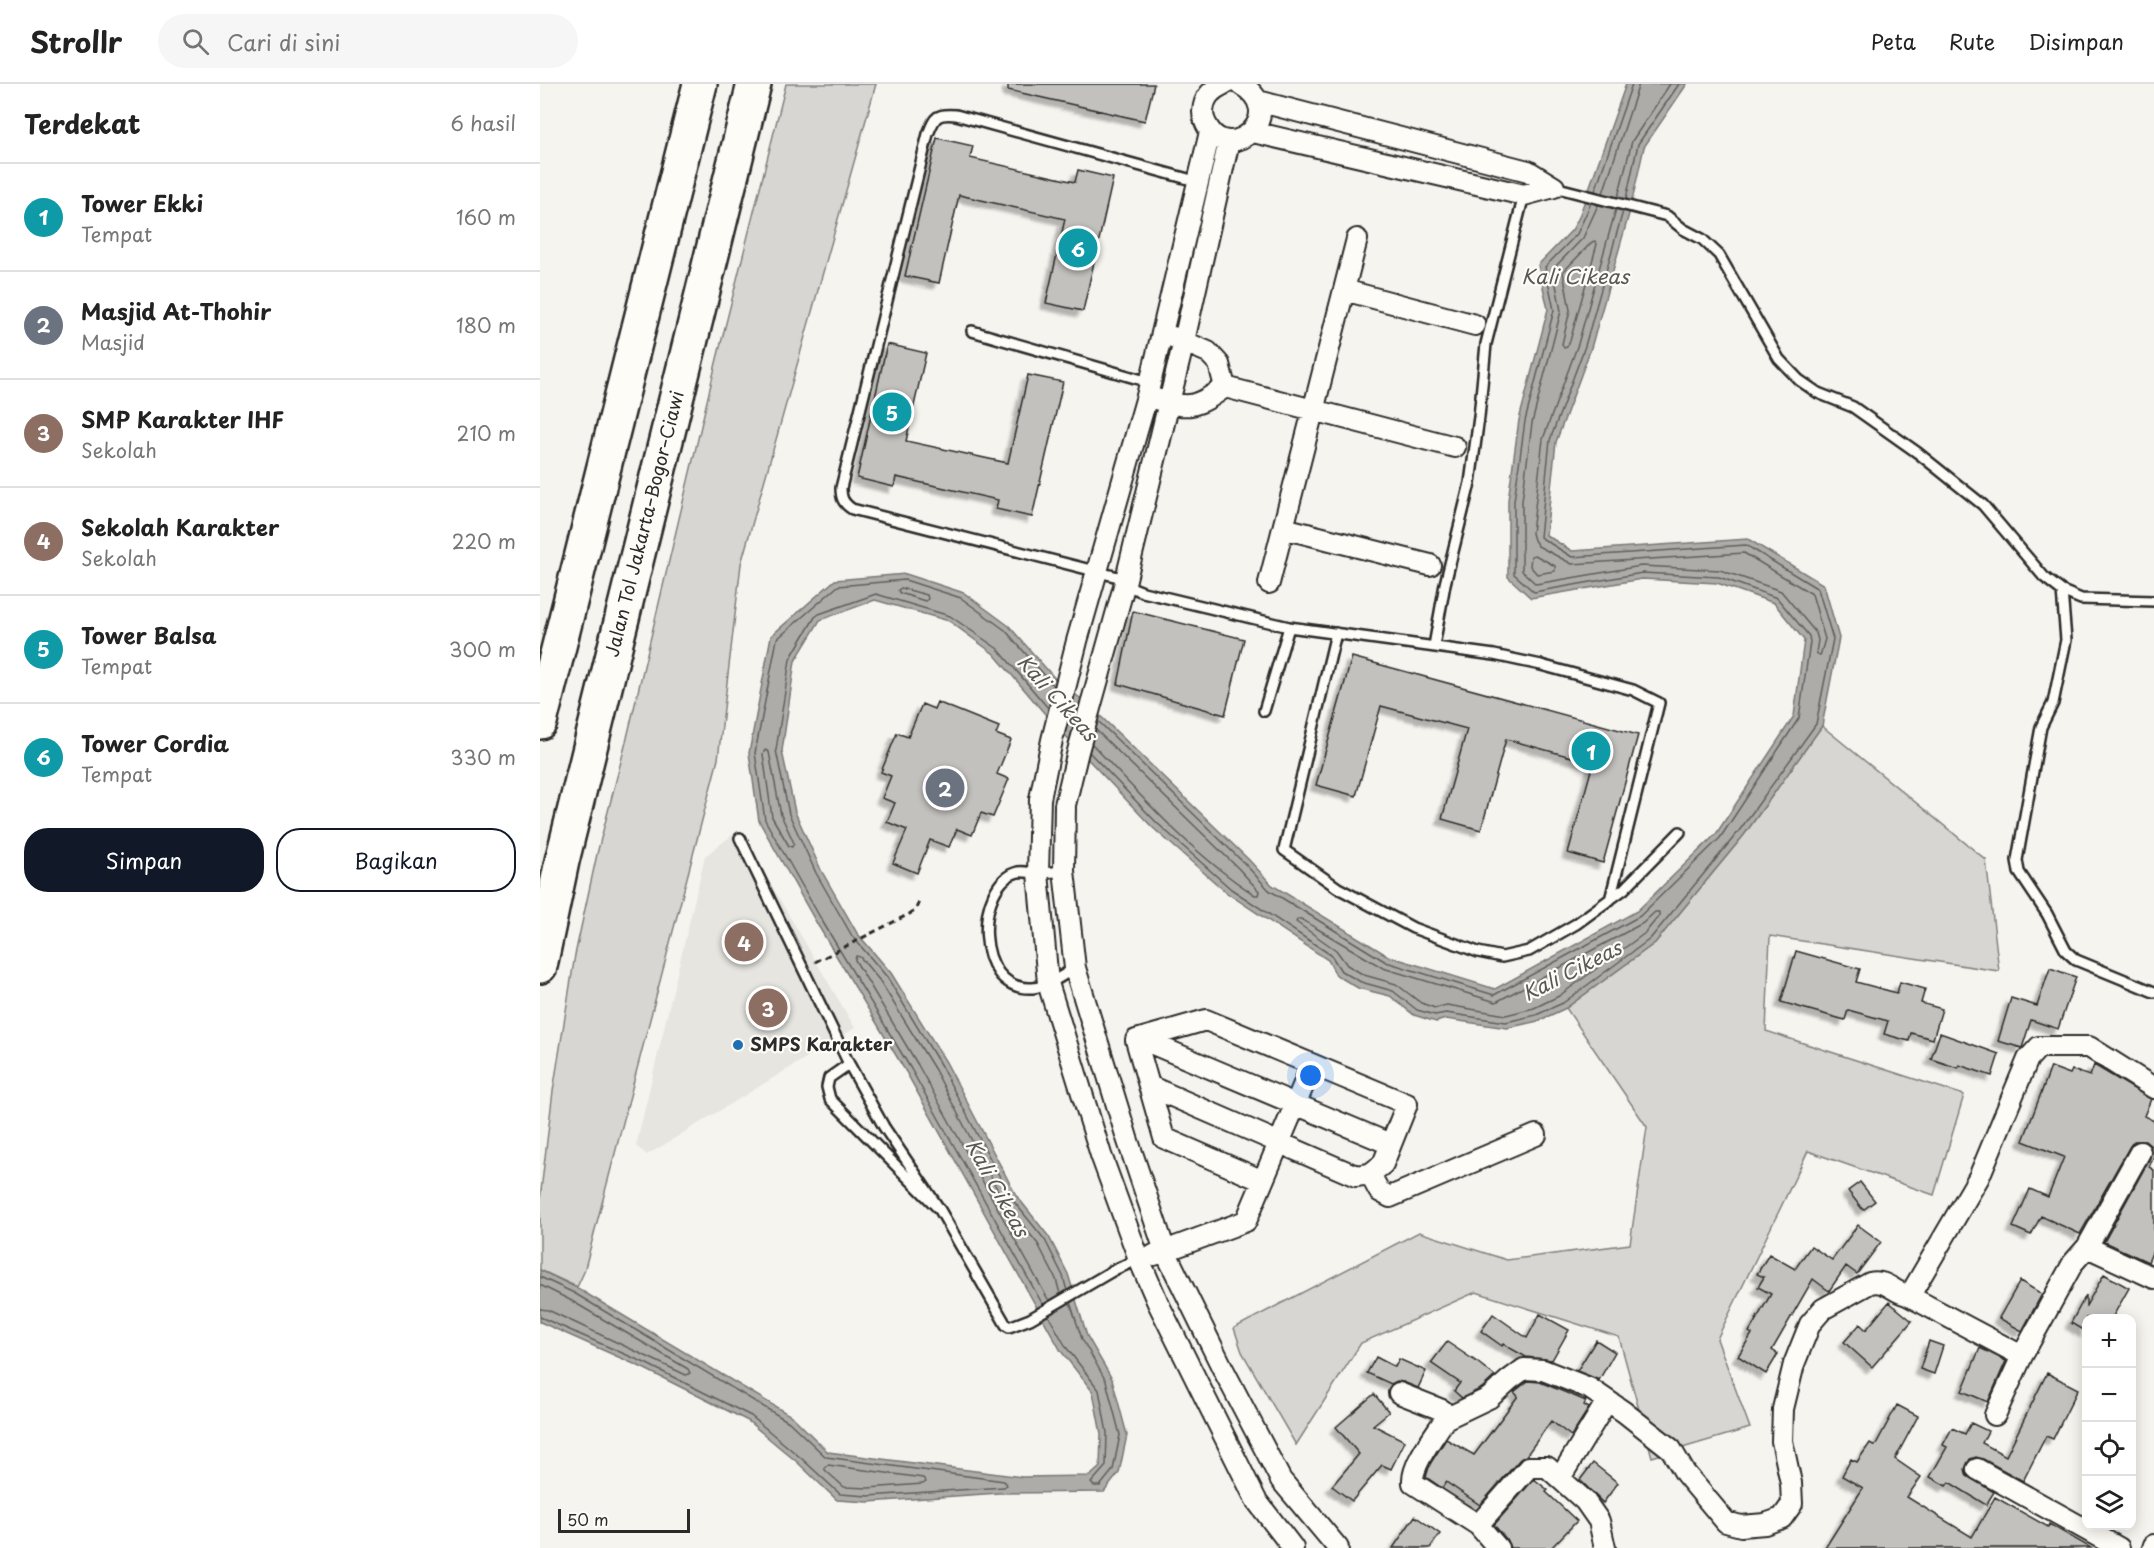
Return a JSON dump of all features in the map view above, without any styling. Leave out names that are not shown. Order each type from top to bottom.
[{"type":"highway","points":[[540,722],[700,84]]},
{"type":"highway","name":"Jalan Tol Jakarta–Bogor–Ciawi","points":[[540,966],[562,861],[754,84]]},
{"type":"street","points":[[1224,84],[1212,90],[1204,103],[1203,118],[1210,132],[1229,141],[1238,140],[1253,132],[1259,122],[1261,111],[1251,90]]},
{"type":"street","points":[[1251,90],[1528,171],[1559,188]]},
{"type":"street","points":[[1210,132],[1148,389],[1077,640],[1052,740],[1041,799],[1038,873],[1048,982],[1101,1155],[1139,1259],[1256,1500],[1293,1548]]},
{"type":"street","points":[[1253,132],[1524,195],[1559,188]]},
{"type":"street","points":[[1229,141],[1126,579],[1065,805],[1064,872],[1075,968],[1127,1138],[1165,1251],[1222,1369],[1281,1480],[1338,1548]]},
{"type":"street","points":[[1269,584],[1357,239]]},
{"type":"street","points":[[1344,290],[1475,325]]},
{"type":"street","points":[[1161,332],[1208,352],[1219,364],[1225,387]]},
{"type":"street","points":[[1148,389],[1168,403],[1182,406],[1203,402],[1225,387],[1455,447]]},
{"type":"street","points":[[1283,528],[1430,565]]},
{"type":"street","points":[[1149,1086],[1356,1176],[1370,1174],[1383,1164],[1407,1104],[1206,1020],[1136,1040],[1149,1086],[1164,1138],[1263,1181]]},
{"type":"street","points":[[1141,1039],[1390,1144]]},
{"type":"street","points":[[1907,1295],[1913,1290],[1978,1178],[2028,1059],[2039,1047],[2089,1047],[2154,1088]]},
{"type":"street","points":[[1139,1259],[1246,1221],[1312,1065]]},
{"type":"street","points":[[1370,1174],[1379,1191],[1390,1197],[1536,1135]]},
{"type":"street","points":[[1101,1155],[1127,1138]]},
{"type":"street","points":[[1995,1414],[2022,1356],[2073,1263],[2087,1247],[2140,1152]]},
{"type":"street","points":[[2087,1247],[2154,1278]]},
{"type":"street","points":[[1498,1548],[1478,1525],[1413,1483],[1412,1477],[1445,1419],[1488,1398],[1524,1369],[1543,1370],[1589,1388],[1607,1401],[1671,1449],[1686,1473],[1726,1522],[1741,1526],[1765,1524],[1782,1518],[1792,1504],[1791,1483],[1782,1442],[1783,1409],[1788,1382],[1810,1324],[1823,1308],[1877,1281],[1887,1284],[1899,1293],[1907,1295],[2022,1356]]},
{"type":"street","points":[[1399,1393],[1442,1410],[1445,1419]]},
{"type":"street","points":[[1560,1478],[1607,1401]]},
{"type":"street","points":[[1478,1525],[1529,1467],[1547,1467],[1585,1501],[1599,1521],[1605,1548]]},
{"type":"street","points":[[1977,1469],[2119,1548]]},
{"type":"street","points":[[1256,1500],[1281,1480]]},
{"type":"lane","points":[[1199,182],[956,115],[943,114],[934,119],[928,134],[840,488],[841,498],[852,508],[1126,579],[1133,588],[1143,592],[1288,627],[1494,655],[1541,665],[1633,690],[1659,703],[1610,900]]},
{"type":"lane","points":[[1559,188],[1667,216],[1683,229],[1702,239],[1719,255],[1779,359],[1799,380],[1818,393],[1852,407],[1918,453],[1983,505],[2044,577],[2062,591],[2080,599],[2154,602]]},
{"type":"lane","points":[[1434,646],[1445,584],[1470,483],[1486,344],[1524,195]]},
{"type":"lane","points":[[972,331],[1148,389]]},
{"type":"lane","points":[[2062,591],[2066,640],[2053,703],[2041,727],[2017,860],[2019,872],[2047,914],[2066,951],[2076,960],[2154,992]]},
{"type":"lane","points":[[1264,711],[1288,627]]},
{"type":"lane","points":[[1336,633],[1284,850],[1338,888],[1413,928],[1478,952],[1502,957],[1529,951],[1576,924],[1624,889],[1680,832]]},
{"type":"lane","points":[[740,838],[849,1064],[884,1127],[940,1210],[1006,1325],[1013,1327],[1030,1319],[1114,1270],[1139,1259]]},
{"type":"lane","points":[[1064,872],[1018,872],[1006,879],[993,896],[987,914],[987,939],[992,962],[1000,976],[1014,986],[1035,988],[1075,968]]},
{"type":"lane","points":[[808,966],[849,1064]]},
{"type":"lane","points":[[849,1064],[829,1078],[827,1087],[830,1100],[940,1210]]},
{"type":"path","points":[[821,959],[915,911],[920,899]]},
{"type":"shaded area","points":[[786,84],[876,84],[741,564],[718,759],[584,1272],[577,1287],[540,1270],[540,1199],[553,1091],[575,955],[597,854]]},
{"type":"shaded area","points":[[1822,726],[1986,860],[1999,971],[1770,936],[1766,1031],[1964,1095],[1934,1195],[1808,1151],[1717,1339],[1750,1428],[1652,1457],[1619,1337],[1476,1292],[1361,1343],[1296,1445],[1242,1352],[1234,1328],[1419,1232],[1507,1260],[1630,1244],[1647,1127],[1566,1008],[1655,943],[1744,835]]},
{"type":"shaded area","points":[[739,830],[855,1028],[647,1155],[636,1146],[705,856]]},
{"type":"water","name":"Kali Cikeas","points":[[1626,84],[1687,84],[1644,147],[1629,214],[1591,348],[1556,442],[1546,535],[1572,551],[1748,539],[1824,585],[1839,638],[1822,726],[1744,835],[1655,943],[1566,1008],[1538,1021],[1507,1028],[1446,1019],[1436,1022],[1414,1015],[1390,996],[1358,988],[1336,975],[1328,960],[1227,893],[1152,827],[1045,714],[994,654],[949,621],[875,600],[820,620],[795,661],[782,751],[795,812],[821,870],[857,933],[891,973],[946,1062],[1016,1195],[1049,1237],[1068,1274],[1087,1336],[1112,1379],[1127,1435],[1119,1473],[1104,1492],[999,1493],[868,1502],[837,1500],[797,1462],[748,1421],[643,1368],[540,1322],[540,1270],[577,1288],[793,1417],[828,1452],[1022,1477],[1090,1476],[1100,1467],[1101,1434],[1093,1392],[1061,1351],[906,1072],[816,922],[759,821],[749,753],[771,636],[835,580],[906,574],[964,593],[1009,626],[1057,681],[1087,703],[1272,885],[1388,956],[1495,989],[1637,911],[1716,834],[1794,716],[1804,640],[1774,603],[1717,583],[1642,579],[1531,598],[1508,577],[1508,500],[1519,420],[1548,309],[1538,265],[1572,230],[1579,217]]},
{"type":"building","points":[[1008,84],[1154,84],[1145,121],[1008,90]]},
{"type":"building","points":[[937,138],[973,146],[970,158],[1075,182],[1078,170],[1113,178],[1083,311],[1046,303],[1065,219],[959,195],[939,283],[905,276]]},
{"type":"building","points":[[887,344],[926,353],[906,441],[1008,463],[1028,375],[1063,382],[1032,517],[996,509],[998,500],[896,477],[894,487],[857,478]]},
{"type":"building","points":[[1133,611],[1244,639],[1225,715],[1118,684]]},
{"type":"building","points":[[1352,657],[1638,735],[1603,863],[1568,853],[1593,763],[1506,739],[1481,830],[1442,819],[1467,729],[1381,706],[1356,796],[1316,785]]},
{"type":"building","points":[[937,702],[999,727],[996,734],[1011,740],[997,774],[1009,779],[993,817],[981,813],[972,835],[957,829],[949,847],[930,840],[917,873],[893,863],[907,830],[887,822],[895,803],[882,798],[891,776],[881,772],[897,733],[908,737],[922,704],[934,709]]},
{"type":"building","points":[[1796,951],[1860,969],[1856,982],[1897,993],[1900,982],[1925,989],[1921,1003],[1942,1009],[1933,1039],[1911,1033],[1909,1041],[1884,1034],[1888,1021],[1848,1010],[1845,1020],[1781,1002]]},
{"type":"building","points":[[2050,968],[2076,977],[2058,1029],[2031,1020],[2022,1048],[1998,1041],[2011,998],[2037,1006]]},
{"type":"building","points":[[1940,1033],[1999,1054],[1992,1076],[1931,1059]]},
{"type":"building","points":[[2094,1065],[2151,1099],[2144,1116],[2154,1121],[2154,1156],[2149,1167],[2154,1170],[2154,1248],[2148,1262],[2104,1242],[2150,1158],[2151,1146],[2145,1141],[2134,1141],[2130,1146],[2080,1234],[2041,1216],[2031,1235],[2013,1227],[2030,1189],[2048,1197],[2064,1157],[2023,1141],[2051,1067],[2070,1074],[2072,1070],[2090,1076]]},
{"type":"building","points":[[1860,1182],[1875,1201],[1863,1210],[1848,1191]]},
{"type":"building","points":[[1858,1225],[1881,1242],[1857,1274],[1846,1266],[1829,1291],[1813,1279],[1772,1350],[1778,1354],[1766,1374],[1738,1356],[1752,1334],[1749,1332],[1771,1294],[1758,1287],[1764,1277],[1757,1274],[1769,1254],[1795,1269],[1811,1246],[1832,1260]]},
{"type":"building","points":[[2104,1274],[2129,1288],[2114,1314],[2082,1314],[2082,1330],[2071,1323],[2086,1295],[2086,1306]]},
{"type":"building","points":[[2020,1281],[2042,1294],[2022,1331],[1999,1318]]},
{"type":"building","points":[[1889,1302],[1912,1321],[1872,1367],[1844,1342],[1860,1324],[1866,1330]]},
{"type":"building","points":[[1493,1314],[1527,1338],[1540,1314],[1569,1330],[1552,1360],[1526,1357],[1503,1344],[1502,1346],[1481,1331]]},
{"type":"building","points":[[1596,1340],[1615,1352],[1599,1380],[1577,1371]]},
{"type":"building","points":[[1929,1341],[1943,1346],[1934,1374],[1920,1369]]},
{"type":"building","points":[[1447,1342],[1495,1376],[1482,1388],[1462,1398],[1454,1391],[1460,1383],[1431,1363]]},
{"type":"building","points":[[1980,1348],[2006,1361],[1988,1402],[1962,1391]]},
{"type":"building","points":[[1376,1357],[1395,1367],[1399,1359],[1426,1371],[1418,1388],[1397,1381],[1391,1384],[1367,1373]]},
{"type":"building","points":[[2047,1373],[2078,1389],[2053,1439],[2046,1436],[2023,1481],[1983,1459],[1976,1457],[1970,1459],[1965,1469],[1967,1476],[1994,1492],[1986,1505],[1949,1482],[1946,1486],[1930,1477],[1947,1447],[1943,1445],[1952,1428],[1965,1434],[1971,1423],[1988,1431],[1982,1443],[2006,1456]]},
{"type":"building","points":[[1528,1381],[1540,1382],[1586,1401],[1584,1405],[1589,1408],[1571,1436],[1551,1421],[1526,1456],[1520,1459],[1480,1505],[1446,1482],[1442,1488],[1426,1477],[1430,1464],[1446,1439],[1474,1455],[1518,1396],[1514,1392]]},
{"type":"building","points":[[1374,1394],[1389,1412],[1373,1425],[1405,1441],[1391,1469],[1382,1465],[1352,1501],[1332,1486],[1359,1454],[1336,1427]]},
{"type":"building","points":[[1897,1405],[1918,1416],[1895,1459],[1921,1477],[1907,1497],[1972,1537],[1995,1497],[2091,1548],[1825,1548],[1863,1488],[1842,1476],[1851,1459],[1857,1462],[1870,1443],[1875,1446]]},
{"type":"building","points":[[1593,1463],[1618,1483],[1603,1503],[1580,1480]]},
{"type":"building","points":[[1534,1479],[1548,1490],[1546,1492],[1577,1521],[1551,1548],[1510,1548],[1507,1540],[1494,1525]]},
{"type":"building","points":[[1415,1516],[1440,1534],[1430,1548],[1393,1548]]},
{"type":"place","name":"Tower Cordia","points":[[1078,248]]},
{"type":"place","name":"Tower Balsa","points":[[892,412]]},
{"type":"place","name":"Tower Ekki","points":[[1591,751]]},
{"type":"place","name":"Masjid At-Thohir","points":[[945,788]]},
{"type":"place","name":"Sekolah Karakter","points":[[744,942]]},
{"type":"place","name":"SMP Karakter IHF","points":[[768,1008]]},
{"type":"place","name":"SMPS Karakter","points":[[738,1045]]}]
